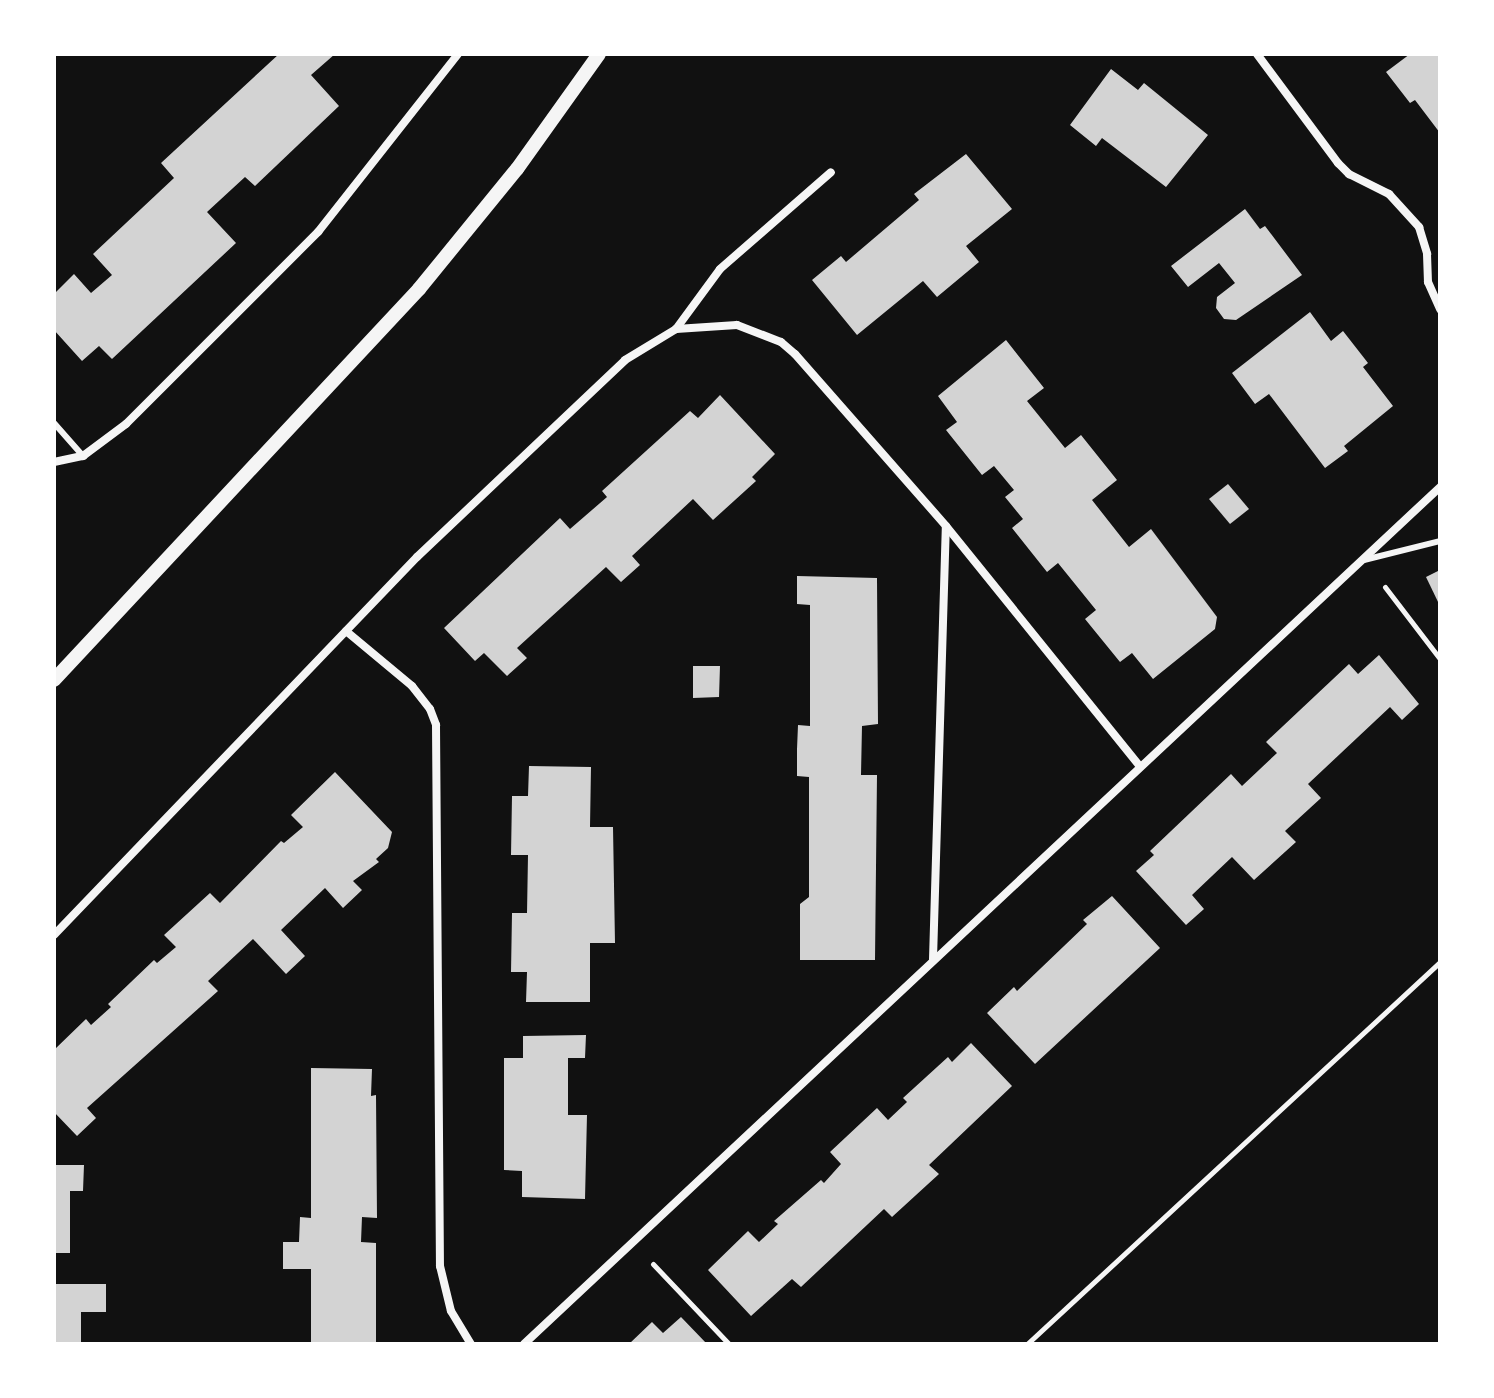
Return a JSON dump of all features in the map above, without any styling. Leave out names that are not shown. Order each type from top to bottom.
[{"type":"street","points":[[54,462],[83,456],[126,424],[318,232],[458,54]]},
{"type":"street","points":[[54,680],[419,289],[517,169],[599,54]]},
{"type":"street","points":[[1257,54],[1338,163],[1349,174],[1389,194],[1419,227],[1427,254],[1428,282],[1440,309]]},
{"type":"street","points":[[54,935],[417,557],[592,389],[625,360],[676,329],[720,269],[831,172]]},
{"type":"street","points":[[676,329],[737,325],[781,342],[810,368],[946,526],[1140,766]]},
{"type":"street","points":[[524,1344],[1440,487]]},
{"type":"street","points":[[933,959],[946,526]]},
{"type":"street","points":[[346,631],[412,686],[430,709],[436,725],[440,1266],[451,1311],[471,1344]]},
{"type":"lane","points":[[54,423],[83,456]]},
{"type":"lane","points":[[1364,560],[1440,541]]},
{"type":"path","points":[[1364,560],[1440,659]]},
{"type":"path","points":[[1027,1344],[1440,962]]},
{"type":"path","points":[[633,1243],[729,1344]]},
{"type":"building","points":[[279,54],[335,54],[311,75],[339,106],[255,186],[245,177],[207,212],[236,243],[112,359],[99,346],[82,361],[54,330],[54,294],[74,274],[91,293],[112,275],[93,254],[174,178],[161,163]]},
{"type":"building","points":[[1410,54],[1440,54],[1440,133],[1415,100],[1410,103],[1386,72]]},
{"type":"building","points":[[1111,69],[1138,90],[1144,83],[1208,135],[1166,187],[1102,138],[1096,146],[1070,125]]},
{"type":"building","points":[[966,154],[1012,209],[966,246],[979,262],[937,297],[923,281],[857,335],[812,280],[841,256],[846,262],[919,200],[914,194]]},
{"type":"building","points":[[1245,209],[1260,229],[1265,226],[1302,275],[1236,320],[1224,319],[1216,308],[1217,297],[1235,283],[1219,263],[1188,287],[1171,266]]},
{"type":"building","points":[[1310,312],[1331,341],[1343,331],[1368,363],[1363,367],[1393,406],[1344,446],[1348,451],[1325,468],[1269,394],[1255,404],[1232,373]]},
{"type":"building","points":[[1006,340],[1044,388],[1027,401],[1065,448],[1081,435],[1117,480],[1092,500],[1129,547],[1151,529],[1217,617],[1215,629],[1153,679],[1132,653],[1120,662],[1085,619],[1096,610],[1058,563],[1047,572],[1012,528],[1023,519],[1005,497],[1014,490],[994,466],[982,475],[946,430],[957,422],[938,396]]},
{"type":"building","points":[[720,395],[775,454],[752,477],[756,481],[713,520],[693,499],[632,556],[640,565],[621,582],[606,567],[517,648],[527,658],[507,676],[484,653],[475,661],[444,628],[560,518],[570,529],[607,497],[602,491],[690,411],[698,418]]},
{"type":"building","points":[[1228,484],[1249,509],[1230,524],[1209,499]]},
{"type":"building","points":[[1440,570],[1440,606],[1426,577]]},
{"type":"building","points":[[797,576],[877,578],[878,724],[862,726],[861,775],[877,775],[875,960],[800,960],[800,904],[809,897],[809,777],[797,776],[797,749],[798,725],[810,726],[810,605],[797,604]]},
{"type":"building","points":[[1379,655],[1419,704],[1402,720],[1390,707],[1308,784],[1321,798],[1285,831],[1296,842],[1254,880],[1232,857],[1192,895],[1204,909],[1186,925],[1136,871],[1154,855],[1150,851],[1231,774],[1242,786],[1277,753],[1266,742],[1349,664],[1358,674]]},
{"type":"building","points":[[693,666],[720,666],[719,697],[693,698]]},
{"type":"building","points":[[529,766],[591,767],[590,827],[613,827],[615,943],[590,943],[590,1002],[526,1002],[527,972],[511,972],[512,913],[527,913],[528,855],[511,855],[512,796],[528,796]]},
{"type":"building","points":[[335,772],[392,832],[388,848],[376,859],[379,862],[353,881],[362,890],[343,908],[325,888],[281,930],[305,956],[286,974],[253,939],[208,981],[218,991],[87,1108],[96,1118],[77,1136],[54,1112],[54,1050],[86,1019],[91,1025],[111,1007],[108,1004],[154,960],[157,963],[176,947],[164,935],[210,893],[220,903],[281,841],[284,843],[303,827],[291,815]]},
{"type":"building","points":[[1112,896],[1160,948],[1035,1064],[987,1013],[1014,987],[1017,991],[1087,924],[1083,920]]},
{"type":"building","points":[[586,1035],[585,1058],[568,1058],[568,1115],[587,1115],[585,1199],[522,1197],[522,1171],[504,1170],[504,1058],[523,1058],[523,1036]]},
{"type":"building","points":[[971,1043],[1012,1086],[929,1165],[939,1174],[892,1217],[884,1209],[801,1287],[792,1279],[751,1316],[708,1270],[748,1231],[759,1242],[778,1224],[774,1221],[821,1180],[824,1183],[841,1164],[830,1152],[877,1108],[888,1120],[907,1102],[903,1098],[948,1057],[952,1062]]},
{"type":"building","points":[[311,1068],[372,1069],[371,1096],[376,1095],[377,1218],[362,1217],[361,1242],[376,1243],[376,1344],[311,1344],[311,1269],[283,1269],[283,1242],[299,1242],[300,1217],[311,1218]]},
{"type":"building","points":[[54,1165],[84,1165],[83,1191],[70,1191],[70,1253],[54,1253]]},
{"type":"building","points":[[54,1284],[106,1284],[106,1312],[81,1312],[81,1344],[54,1344]]},
{"type":"building","points":[[681,1317],[707,1344],[629,1344],[652,1322],[663,1333]]}]
